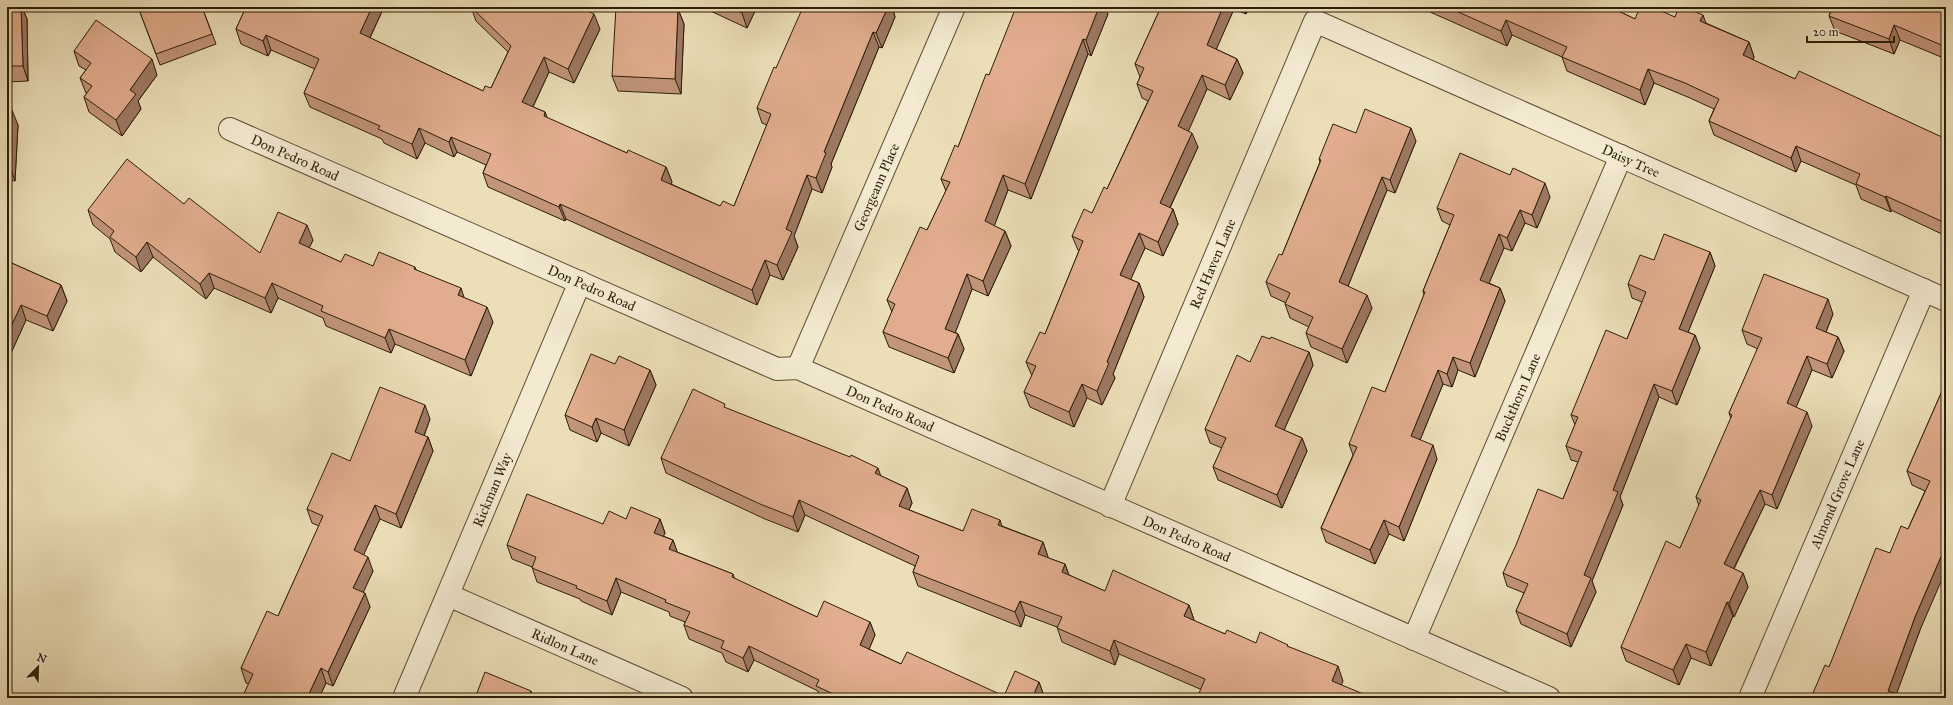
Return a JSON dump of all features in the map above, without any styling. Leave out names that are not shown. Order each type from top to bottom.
[{"type":"street","name":"Georgeann Place","points":[[798,368],[954,7]]},
{"type":"street","name":"Daisy Tree","points":[[1315,21],[1946,300]]},
{"type":"street","name":"Red Haven Lane","points":[[1110,506],[1315,21]]},
{"type":"street","name":"Don Pedro Road","points":[[230,129],[777,368],[798,368],[1549,698]]},
{"type":"street","name":"Buckthorn Lane","points":[[1414,639],[1621,156]]},
{"type":"street","name":"Rickman Way","points":[[404,698],[580,282]]},
{"type":"street","name":"Almond Grove Lane","points":[[1750,698],[1924,290]]},
{"type":"street","name":"Ridlon Lane","points":[[448,595],[682,698]]},
{"type":"building","points":[[7,7],[21,7],[23,66],[7,66]]},
{"type":"building","points":[[138,7],[202,7],[212,34],[156,54]]},
{"type":"building","points":[[246,7],[372,7],[360,33],[483,91],[485,86],[491,88],[511,46],[471,7],[579,7],[594,14],[568,69],[544,57],[522,102],[545,112],[544,116],[627,153],[628,150],[666,167],[661,180],[720,206],[723,201],[734,206],[771,114],[757,108],[774,67],[776,68],[803,7],[825,7],[829,9],[829,7],[888,7],[876,33],[873,32],[824,152],[826,153],[816,178],[807,175],[786,229],[792,232],[777,265],[765,260],[752,290],[560,204],[559,207],[483,173],[491,154],[451,137],[449,142],[419,128],[412,144],[378,129],[380,126],[304,93],[319,59],[266,35],[263,41],[236,29]]},
{"type":"building","points":[[616,7],[678,9],[675,79],[612,76]]},
{"type":"building","points":[[730,7],[745,7],[742,13]]},
{"type":"building","points":[[1016,7],[1099,7],[1086,40],[1083,39],[1025,184],[1003,175],[985,221],[1005,231],[983,281],[967,274],[945,329],[958,334],[948,358],[883,332],[895,304],[887,300],[920,227],[927,230],[950,182],[941,179],[955,145],[958,147],[986,74],[989,75]]},
{"type":"building","points":[[1161,7],[1223,7],[1207,45],[1237,59],[1225,85],[1202,75],[1178,126],[1192,133],[1160,203],[1173,209],[1158,242],[1139,233],[1120,275],[1139,283],[1107,362],[1109,363],[1097,391],[1082,384],[1069,412],[1024,392],[1036,366],[1026,362],[1040,332],[1045,334],[1083,241],[1072,236],[1084,209],[1092,213],[1104,187],[1107,189],[1153,91],[1137,84],[1144,68],[1135,64]]},
{"type":"building","points":[[1447,7],[1610,7],[1635,19],[1640,7],[1652,7],[1675,17],[1679,7],[1684,7],[1703,15],[1700,21],[1749,42],[1743,55],[1795,79],[1799,71],[1944,138],[1946,134],[1946,211],[1941,221],[1856,184],[1860,174],[1796,146],[1791,158],[1709,121],[1719,99],[1685,83],[1648,69],[1640,90],[1562,57],[1567,47],[1506,20],[1501,31]]},
{"type":"building","points":[[1833,7],[1946,7],[1946,47],[1894,25],[1889,39],[1829,16]]},
{"type":"building","points":[[96,20],[152,59],[130,90],[136,94],[116,120],[84,97],[92,86],[80,78],[91,63],[74,51]]},
{"type":"building","points":[[1365,109],[1411,128],[1390,180],[1382,177],[1339,282],[1367,295],[1342,349],[1306,333],[1313,317],[1285,304],[1290,293],[1266,282],[1279,254],[1282,255],[1321,160],[1319,159],[1333,124],[1356,133]]},
{"type":"building","points":[[7,110],[12,110],[10,166],[7,165]]},
{"type":"building","points":[[1460,153],[1510,175],[1513,168],[1545,183],[1532,215],[1520,210],[1507,238],[1499,234],[1480,280],[1500,288],[1470,363],[1453,357],[1447,374],[1438,370],[1411,436],[1433,445],[1399,527],[1384,520],[1370,550],[1321,528],[1357,447],[1349,444],[1372,387],[1385,392],[1425,292],[1423,291],[1454,215],[1437,208]]},
{"type":"building","points":[[127,159],[184,204],[189,198],[260,253],[278,212],[307,225],[299,243],[341,262],[345,254],[373,266],[379,252],[415,267],[414,269],[461,288],[458,295],[487,307],[465,360],[389,329],[385,338],[321,311],[323,306],[272,283],[265,298],[209,273],[200,284],[147,242],[136,257],[110,237],[114,231],[88,210]]},
{"type":"building","points":[[1664,234],[1710,252],[1679,329],[1695,335],[1672,391],[1654,384],[1613,490],[1618,492],[1584,575],[1591,578],[1567,634],[1516,611],[1528,584],[1503,573],[1516,545],[1538,489],[1563,499],[1582,452],[1566,446],[1578,417],[1571,415],[1606,330],[1627,339],[1646,292],[1628,284],[1640,255],[1654,260]]},
{"type":"building","points":[[7,261],[61,285],[47,316],[21,305],[7,335]]},
{"type":"building","points":[[1764,274],[1828,299],[1816,328],[1838,337],[1827,364],[1807,356],[1787,403],[1807,412],[1772,495],[1760,490],[1724,564],[1743,573],[1729,603],[1727,602],[1706,652],[1686,644],[1673,670],[1621,647],[1666,541],[1680,548],[1701,500],[1696,497],[1732,415],[1729,413],[1762,338],[1742,330]]},
{"type":"building","points":[[1262,336],[1270,339],[1271,337],[1309,352],[1275,426],[1302,438],[1277,495],[1213,467],[1226,438],[1205,429],[1237,355],[1250,362]]},
{"type":"building","points":[[591,354],[615,364],[619,356],[650,370],[624,430],[596,418],[592,427],[565,415]]},
{"type":"building","points":[[380,387],[425,405],[415,432],[428,437],[396,514],[375,505],[354,550],[368,557],[353,588],[365,593],[328,672],[321,668],[307,698],[242,698],[253,674],[241,668],[267,611],[278,616],[323,516],[307,509],[332,453],[350,461]]},
{"type":"building","points":[[693,389],[725,404],[724,407],[850,457],[851,455],[878,468],[875,473],[907,488],[899,506],[963,531],[972,509],[1000,520],[998,525],[1043,542],[1038,554],[1065,564],[1062,572],[1105,591],[1113,570],[1189,605],[1184,616],[1225,634],[1227,630],[1256,643],[1260,632],[1288,645],[1287,646],[1338,666],[1332,681],[1373,698],[1197,698],[1205,679],[1114,640],[1110,651],[1057,628],[1062,617],[1020,601],[1015,612],[913,572],[919,556],[799,500],[793,517],[760,504],[661,458]]},
{"type":"building","points":[[1942,391],[1946,393],[1946,545],[1915,617],[1888,691],[1907,698],[1825,698],[1813,693],[1825,665],[1829,667],[1876,548],[1890,553],[1901,526],[1908,529],[1930,481],[1907,471]]},
{"type":"building","points":[[527,494],[603,524],[609,511],[626,519],[631,507],[660,519],[654,533],[673,540],[669,549],[733,574],[732,577],[817,617],[824,601],[870,622],[860,645],[901,664],[907,652],[1004,696],[1015,671],[1039,682],[1034,694],[1044,698],[842,698],[816,686],[819,680],[749,646],[743,658],[721,648],[724,641],[684,625],[690,612],[665,602],[666,600],[616,578],[607,601],[576,588],[577,586],[532,568],[536,557],[507,545]]},
{"type":"building","points":[[485,672],[531,691],[528,698],[475,698]]},
{"type":"building","points":[[456,695],[463,698],[454,698]]}]
